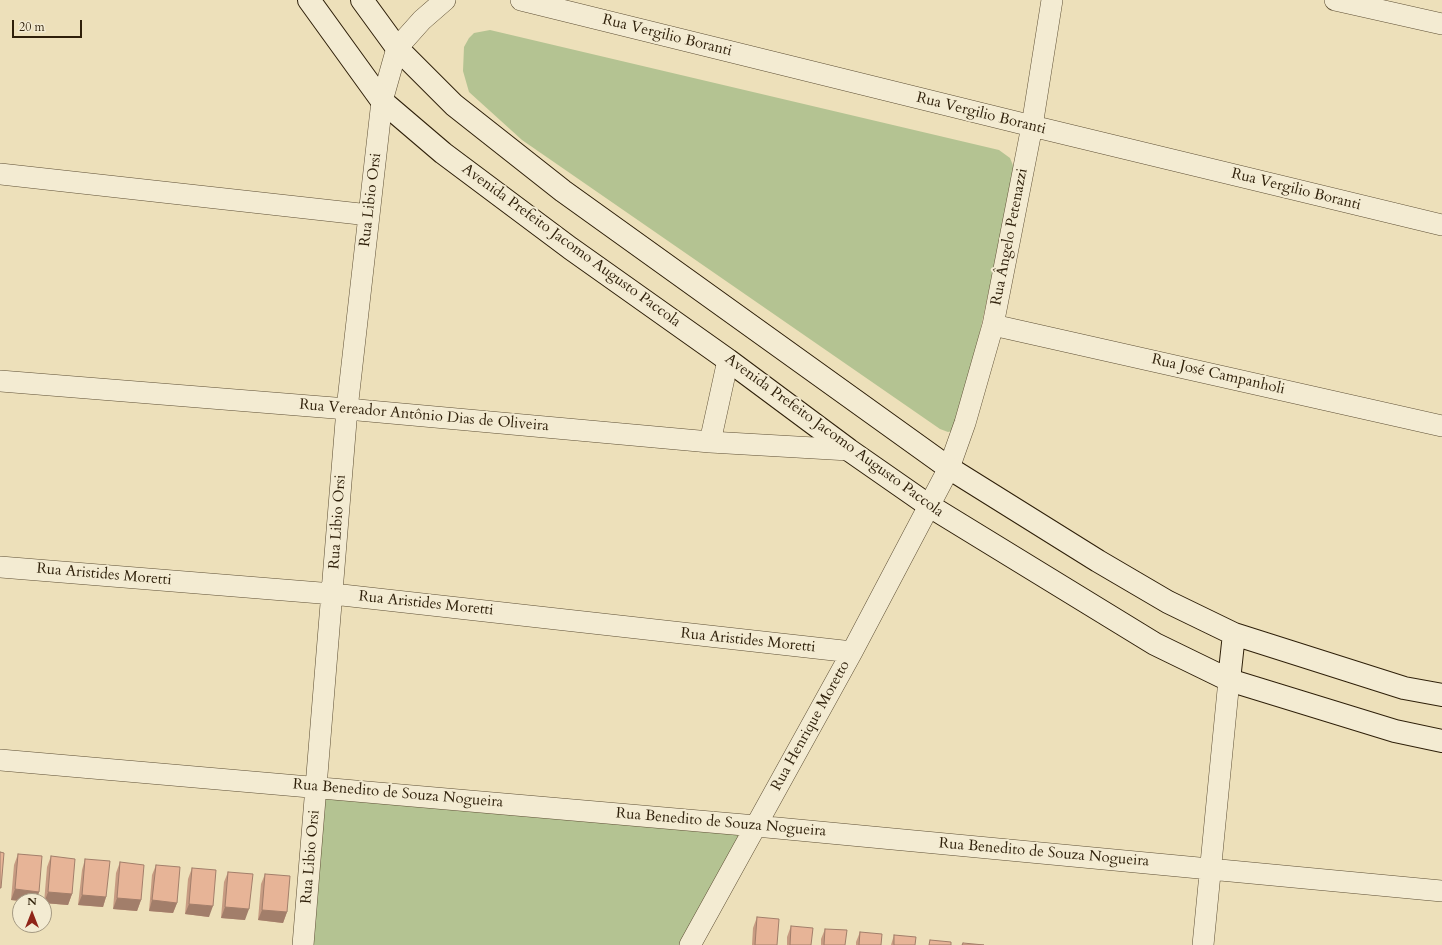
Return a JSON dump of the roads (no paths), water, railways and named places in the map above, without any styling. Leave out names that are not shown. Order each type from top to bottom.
[{"type":"street","name":"Avenida Prefeito Jacomo Augusto Paccola","points":[[309,0],[382,101],[443,153],[544,229],[728,360],[849,450],[928,505],[1155,644],[1229,680],[1395,731],[1442,741]]},
{"type":"street","points":[[362,0],[397,48],[454,105],[563,190],[949,468],[1098,561],[1168,602],[1234,634],[1404,688],[1442,695]]},
{"type":"street","points":[[397,48],[422,20],[445,0]]},
{"type":"street","name":"Rua Vergilio Boranti","points":[[521,0],[1442,225]]},
{"type":"street","name":"Rua Ângelo Petenazzi","points":[[928,505],[949,468],[965,423],[993,325],[1032,126],[1052,0]]},
{"type":"street","points":[[1335,0],[1442,24]]},
{"type":"street","name":"Rua Libio Orsi","points":[[303,945],[347,409],[382,101],[397,48]]},
{"type":"street","points":[[0,174],[369,215]]},
{"type":"street","name":"Rua José Campanholi","points":[[993,325],[1442,426]]},
{"type":"street","points":[[710,442],[728,360]]},
{"type":"street","name":"Rua Vereador Antônio Dias de Oliveira","points":[[0,381],[347,409],[710,442],[849,450]]},
{"type":"street","name":"Rua Henrique Moretto","points":[[690,945],[852,652],[928,505]]},
{"type":"street","name":"Rua Aristides Moretti","points":[[0,567],[333,594],[852,652]]},
{"type":"street","points":[[1203,945],[1234,634]]},
{"type":"street","name":"Rua Benedito de Souza Nogueira","points":[[0,760],[756,826],[1442,891]]}]
